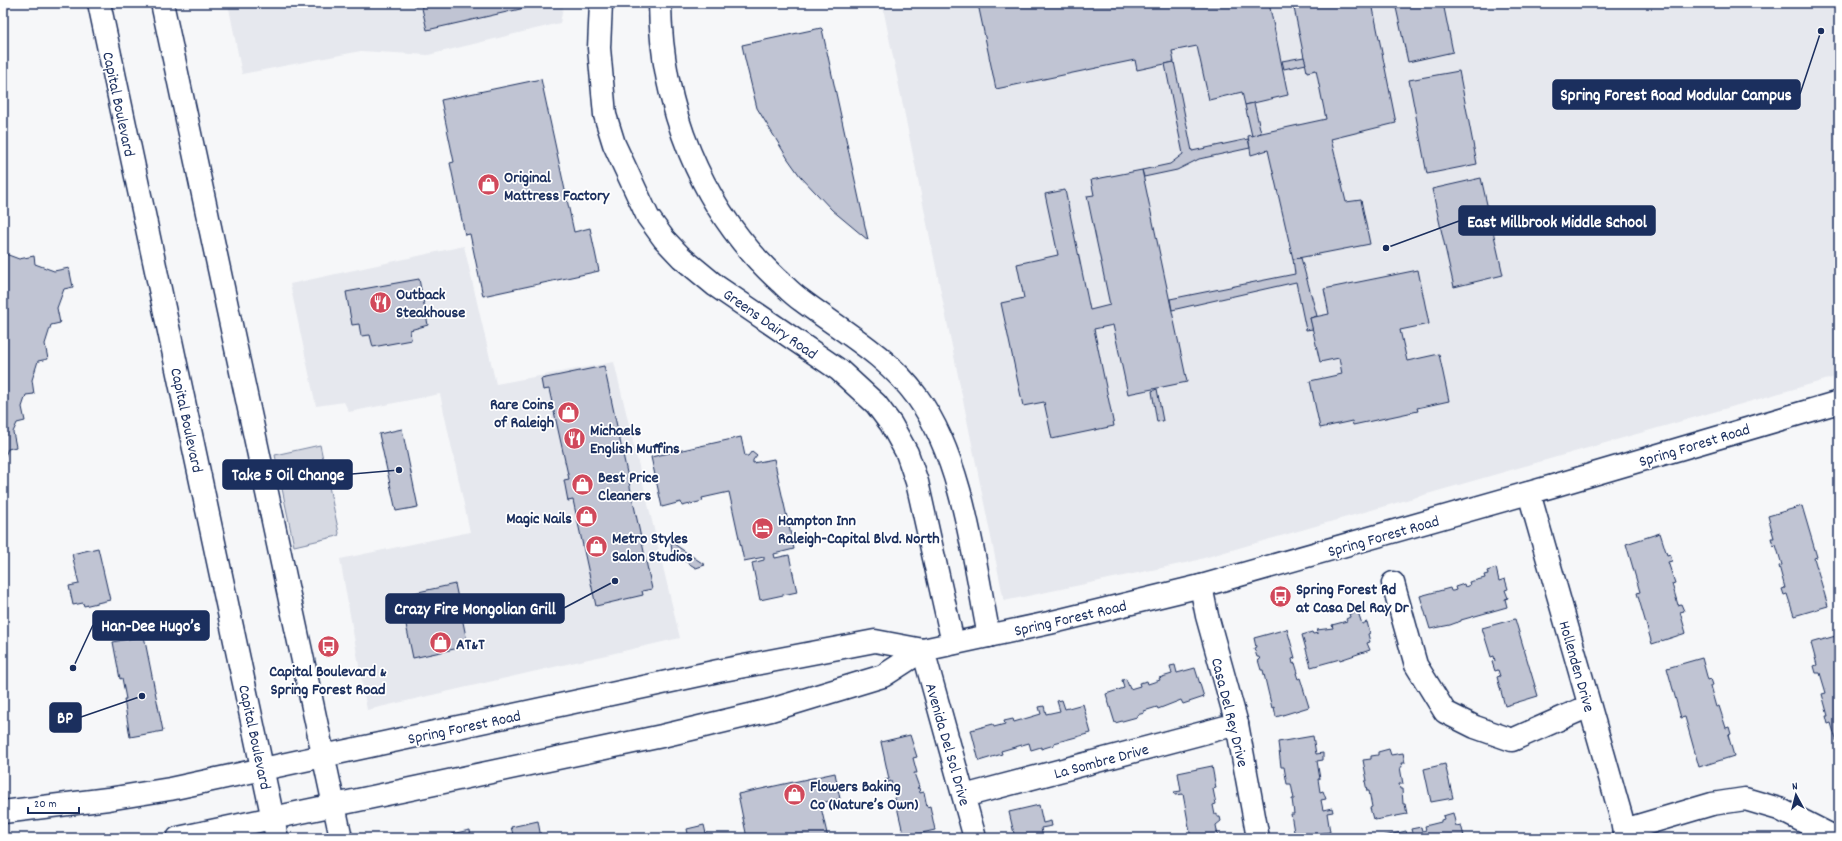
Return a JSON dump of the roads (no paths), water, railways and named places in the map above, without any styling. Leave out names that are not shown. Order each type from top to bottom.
[{"type":"main road","name":"Capital Boulevard","points":[[99,3],[275,828]]},
{"type":"main road","points":[[162,3],[341,838]]},
{"type":"main road","name":"Greens Dairy Road","points":[[601,3],[599,48],[605,115],[614,144],[648,217],[664,239],[681,257],[716,286],[838,370],[876,404],[891,424],[907,453],[917,482],[953,643]]},
{"type":"main road","points":[[660,3],[664,62],[674,109],[695,167],[731,228],[761,264],[799,299],[861,341],[888,364],[917,397],[935,424],[951,464],[964,512],[989,636]]},
{"type":"main road","name":"Spring Forest Road","points":[[178,838],[275,828],[334,805],[662,736],[771,710],[884,676],[923,650],[1049,623],[1201,586],[1529,493],[1839,402]]},
{"type":"main road","name":"Hollenden Drive","points":[[1529,493],[1624,834]]},
{"type":"main road","points":[[1394,583],[1416,665],[1445,712],[1475,726],[1512,740],[1589,706]]},
{"type":"main road","name":"Casa Del Rey Drive","points":[[1201,586],[1207,616],[1237,724],[1258,838]]},
{"type":"main road","name":"Spring Forest Road","points":[[3,812],[108,799],[170,789],[718,671],[875,641],[923,650]]},
{"type":"main road","name":"Avenida Del Sol Drive","points":[[923,650],[975,838]]},
{"type":"main road","name":"La Sombre Drive","points":[[964,796],[1237,724]]},
{"type":"main road","points":[[1624,834],[1712,804],[1745,799],[1778,809],[1836,838]]},
{"type":"place","name":"Spring Forest Road Modular Campus","points":[[1821,31]]},
{"type":"place","name":"Original Mattress Factory","points":[[489,185]]},
{"type":"place","name":"East Millbrook Middle School","points":[[1386,248]]},
{"type":"place","name":"Outback Steakhouse","points":[[381,302]]},
{"type":"place","name":"Rare Coins of Raleigh","points":[[569,412]]},
{"type":"place","name":"Michaels English Muffins","points":[[575,438]]},
{"type":"place","name":"Take 5 Oil Change","points":[[399,470]]},
{"type":"place","name":"Best Price Cleaners","points":[[582,485]]},
{"type":"place","name":"Magic Nails","points":[[587,517]]},
{"type":"place","name":"Hampton Inn Raleigh-Capital Blvd. North","points":[[763,528]]},
{"type":"place","name":"Metro Styles Salon Studios","points":[[597,546]]},
{"type":"place","name":"Crazy Fire Mongolian Grill","points":[[615,581]]},
{"type":"place","name":"Spring Forest Rd at Casa Del Ray Dr","points":[[1280,597]]},
{"type":"place","name":"AT&T","points":[[440,643]]},
{"type":"place","name":"Capital Boulevard & Spring Forest Road","points":[[328,647]]},
{"type":"place","name":"Han-Dee Hugo’s","points":[[73,668]]},
{"type":"place","name":"BP","points":[[142,696]]},
{"type":"place","name":"Flowers Baking Co (Nature’s Own)","points":[[794,794]]}]
